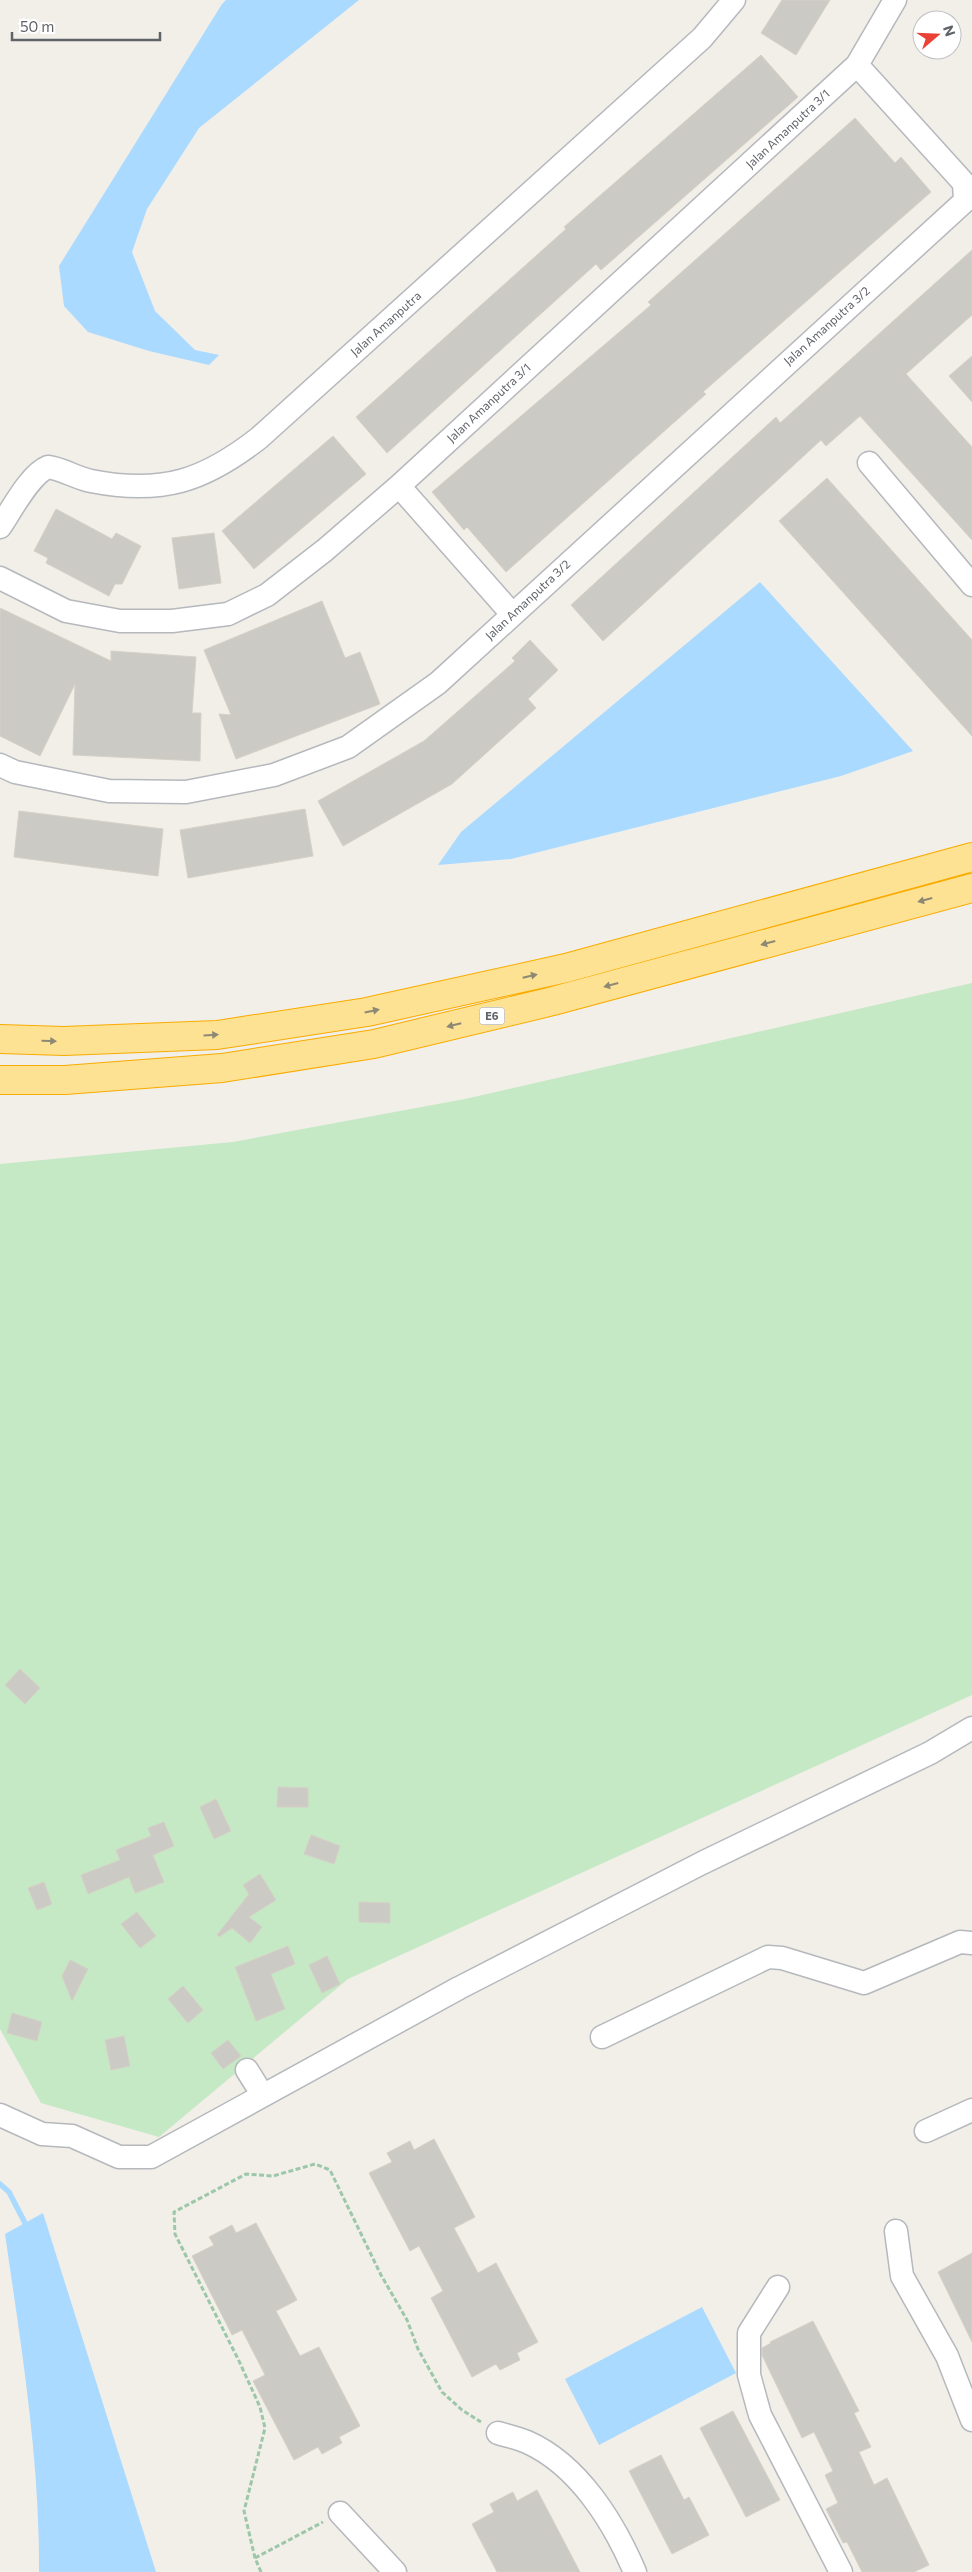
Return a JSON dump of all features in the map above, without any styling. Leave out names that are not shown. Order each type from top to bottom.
[{"type":"highway","points":[[0,1039],[64,1041],[217,1035],[367,1012],[566,968],[972,857]]},
{"type":"highway","name":"E6","points":[[0,1080],[65,1080],[222,1068],[374,1044],[553,1001],[972,888]]},
{"type":"street","name":"Jalan Amanputra","points":[[0,527],[28,486],[48,466],[90,481],[139,488],[196,478],[230,461],[259,438],[702,38],[734,0]]},
{"type":"street","name":"Jalan Amanputra 3/1","points":[[0,578],[66,611],[120,621],[172,621],[228,614],[267,595],[325,550],[399,486],[857,65],[895,0]]},
{"type":"street","name":"Jalan Amanputra 3/2","points":[[0,765],[15,772],[109,791],[186,792],[274,775],[348,747],[438,683],[965,201],[964,183],[857,65]]},
{"type":"street","points":[[869,463],[972,585]]},
{"type":"street","points":[[399,486],[512,614]]},
{"type":"street","points":[[0,2116],[42,2134],[72,2136],[119,2157],[145,2158],[176,2144],[262,2094],[459,1988],[702,1863],[930,1753],[972,1728]]},
{"type":"street","points":[[602,2037],[768,1957],[782,1958],[864,1982],[960,1942],[972,1943]]},
{"type":"street","points":[[247,2070],[262,2094]]},
{"type":"street","points":[[926,2131],[972,2110]]},
{"type":"street","points":[[896,2231],[902,2276],[932,2326],[947,2356],[972,2420]]},
{"type":"street","points":[[778,2287],[749,2333],[749,2376],[760,2415],[841,2572]]},
{"type":"street","points":[[498,2433],[528,2442],[547,2454],[573,2476],[601,2510],[621,2540],[635,2572]]},
{"type":"street","points":[[340,2513],[395,2572]]},
{"type":"path","points":[[261,2572],[254,2558],[244,2511],[265,2428],[260,2407],[175,2234],[174,2212],[246,2174],[273,2176],[315,2164],[330,2170],[381,2274],[407,2320],[418,2349],[442,2392],[462,2410],[498,2433]]},
{"type":"path","points":[[254,2558],[340,2513]]},
{"type":"green space","points":[[972,983],[972,1695],[348,1979],[159,2137],[41,2103],[0,2029],[0,1164],[233,1142],[465,1099]]},
{"type":"water","points":[[226,0],[359,0],[199,128],[147,209],[132,252],[155,311],[195,350],[219,355],[209,365],[149,351],[88,332],[64,306],[59,266]]},
{"type":"water","points":[[760,582],[913,751],[841,776],[511,859],[438,865],[461,832]]},
{"type":"water","points":[[43,2213],[156,2572],[39,2572],[33,2445],[5,2234]]},
{"type":"water","points":[[702,2307],[736,2373],[599,2445],[565,2379]]},
{"type":"building","points":[[782,0],[830,0],[796,55],[761,33]]},
{"type":"building","points":[[761,55],[798,97],[601,270],[596,264],[387,453],[356,417],[566,229],[564,227]]},
{"type":"building","points":[[855,118],[895,163],[901,157],[931,192],[703,392],[706,394],[506,572],[467,527],[464,530],[432,492],[651,305],[648,302]]},
{"type":"building","points":[[972,250],[972,315],[906,374],[972,447],[972,540],[860,416],[826,446],[821,440],[603,641],[571,605],[776,417],[780,423]]},
{"type":"building","points":[[972,356],[972,402],[949,376]]},
{"type":"building","points":[[333,436],[366,474],[254,569],[222,531]]},
{"type":"building","points":[[827,478],[972,640],[972,736],[779,521]]},
{"type":"building","points":[[56,509],[112,539],[116,533],[141,546],[122,584],[115,584],[109,596],[46,563],[48,558],[34,551]]},
{"type":"building","points":[[214,533],[221,583],[179,589],[172,538]]},
{"type":"building","points":[[322,601],[345,658],[360,652],[380,704],[236,759],[219,714],[231,715],[204,650]]},
{"type":"building","points":[[0,608],[111,661],[111,651],[196,657],[192,713],[201,713],[200,761],[73,755],[75,684],[40,756],[0,736]]},
{"type":"building","points":[[530,640],[558,670],[528,699],[536,708],[452,784],[343,846],[318,801],[424,741],[515,661],[512,658]]},
{"type":"building","points":[[305,809],[313,856],[188,878],[180,830]]},
{"type":"building","points":[[19,811],[163,829],[158,876],[14,857]]},
{"type":"building","points":[[20,1669],[40,1688],[25,1704],[5,1685]]},
{"type":"building","points":[[278,1787],[308,1788],[308,1807],[277,1807]]},
{"type":"building","points":[[216,1799],[231,1831],[214,1839],[200,1807]]},
{"type":"building","points":[[164,1822],[174,1846],[153,1855],[164,1882],[135,1893],[129,1877],[88,1894],[81,1875],[120,1860],[116,1850],[151,1836],[148,1828]]},
{"type":"building","points":[[311,1835],[340,1846],[334,1864],[304,1854]]},
{"type":"building","points":[[260,1874],[276,1900],[249,1917],[262,1927],[250,1943],[232,1928],[219,1937],[217,1935],[249,1894],[243,1885]]},
{"type":"building","points":[[44,1882],[52,1904],[37,1910],[28,1888]]},
{"type":"building","points":[[359,1902],[390,1903],[390,1923],[359,1922]]},
{"type":"building","points":[[137,1912],[156,1936],[140,1948],[121,1924]]},
{"type":"building","points":[[288,1946],[295,1964],[271,1974],[285,2009],[256,2021],[235,1967]]},
{"type":"building","points":[[327,1956],[340,1984],[322,1993],[309,1965]]},
{"type":"building","points":[[70,1960],[88,1969],[72,2001],[62,1976]]},
{"type":"building","points":[[183,1986],[203,2010],[188,2023],[168,1999]]},
{"type":"building","points":[[12,2013],[42,2022],[37,2041],[7,2033]]},
{"type":"building","points":[[124,2036],[130,2066],[111,2070],[105,2040]]},
{"type":"building","points":[[228,2040],[241,2056],[223,2069],[211,2053]]},
{"type":"building","points":[[434,2139],[475,2217],[454,2228],[478,2273],[496,2263],[538,2342],[517,2353],[520,2360],[500,2370],[496,2364],[472,2377],[431,2298],[443,2291],[419,2246],[410,2251],[369,2173],[392,2162],[387,2153],[410,2141],[414,2150]]},
{"type":"building","points":[[256,2223],[297,2300],[276,2311],[300,2356],[319,2347],[360,2426],[339,2437],[342,2443],[322,2454],[318,2447],[294,2460],[253,2381],[265,2375],[242,2330],[232,2335],[192,2256],[214,2245],[209,2237],[232,2225],[236,2233]]},
{"type":"building","points":[[972,2253],[972,2342],[938,2272]]},
{"type":"building","points":[[813,2321],[859,2411],[854,2413],[871,2447],[859,2452],[874,2485],[887,2478],[929,2565],[914,2572],[862,2572],[847,2542],[843,2543],[826,2509],[838,2503],[825,2475],[833,2471],[814,2432],[802,2438],[762,2355],[762,2348],[770,2342]]},
{"type":"building","points":[[733,2411],[780,2500],[746,2517],[700,2428]]},
{"type":"building","points":[[661,2455],[684,2500],[689,2497],[709,2535],[672,2554],[629,2471]]},
{"type":"building","points":[[537,2490],[580,2572],[497,2572],[472,2524],[494,2512],[490,2504],[513,2492],[517,2501]]},
{"type":"waterway","points":[[0,2184],[9,2192],[25,2223]]}]
